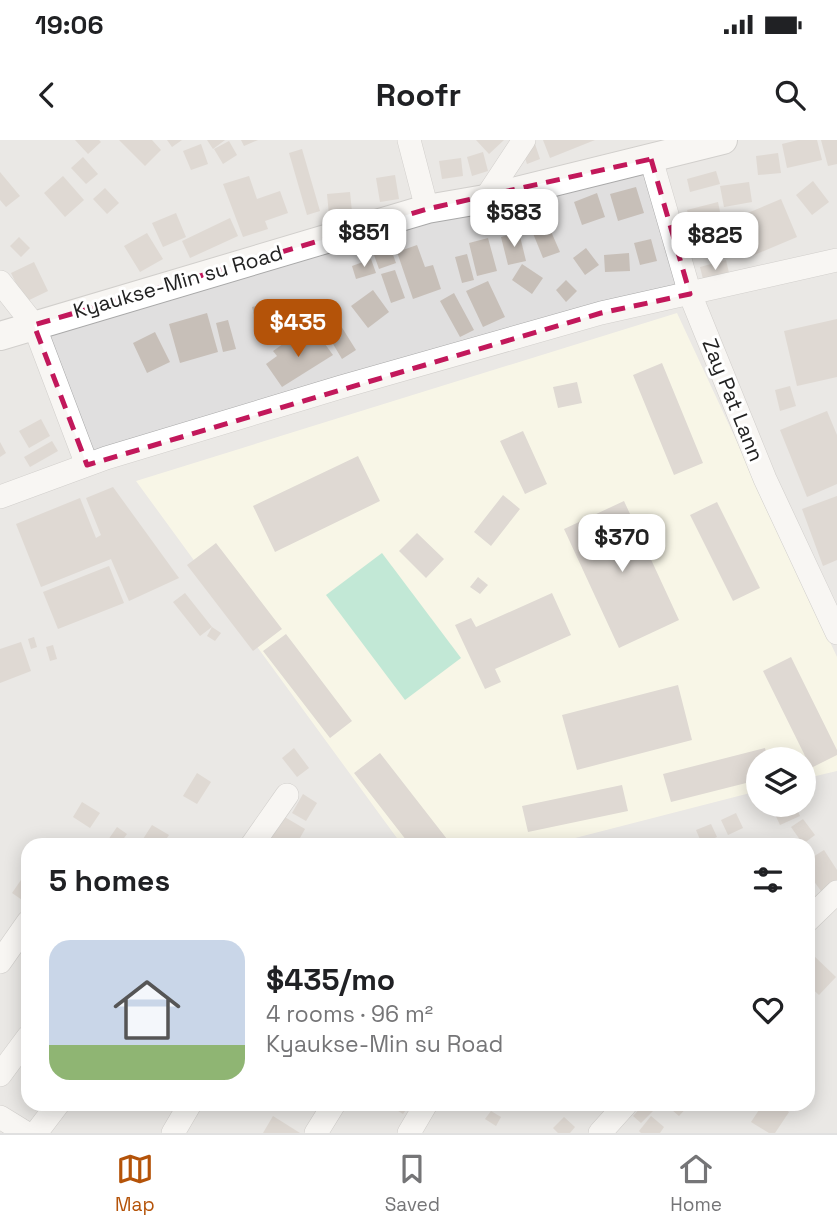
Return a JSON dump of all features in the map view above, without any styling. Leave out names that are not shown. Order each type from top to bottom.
[{"type":"street","points":[[409,140],[427,209]]},
{"type":"street","points":[[485,198],[524,140]]},
{"type":"street","name":"Kyaukse-Min su Road","points":[[0,336],[427,209],[485,198],[723,140]]},
{"type":"street","name":"Zay Pat Lann","points":[[650,159],[690,295],[765,479],[837,633]]},
{"type":"street","points":[[0,497],[87,465],[523,335],[601,313],[837,260]]},
{"type":"street","points":[[0,282],[34,325],[87,465]]},
{"type":"street","points":[[257,838],[287,795]]},
{"type":"street","points":[[815,912],[837,892]]},
{"type":"street","points":[[0,962],[21,932]]},
{"type":"street","points":[[0,1075],[21,1046]]},
{"type":"street","points":[[36,1133],[53,1111]]},
{"type":"street","points":[[173,1133],[186,1111]]},
{"type":"street","points":[[316,1133],[330,1111]]},
{"type":"street","points":[[409,1133],[422,1111]]},
{"type":"street","points":[[600,1133],[620,1111]]},
{"type":"street","points":[[0,1117],[26,1133]]},
{"type":"highlighted area","points":[[651,159],[690,294],[601,313],[87,465],[34,325],[427,209]]},
{"type":"shaded area","points":[[0,140],[837,140],[837,1133],[0,1133]]},
{"type":"shaded area","points":[[677,313],[837,657],[837,771],[816,776],[816,747],[746,747],[746,794],[575,838],[397,838],[136,481]]},
{"type":"green space","points":[[382,553],[461,658],[405,700],[326,595]]},
{"type":"building","points":[[75,140],[99,140],[101,142],[88,154]]},
{"type":"building","points":[[119,140],[152,140],[161,150],[145,166]]},
{"type":"building","points":[[167,140],[182,140],[172,147]]},
{"type":"building","points":[[207,140],[225,140],[213,149]]},
{"type":"building","points":[[241,140],[258,140],[244,146]]},
{"type":"building","points":[[476,140],[504,140],[489,154]]},
{"type":"building","points":[[543,140],[595,140],[550,158]]},
{"type":"building","points":[[798,140],[817,140],[822,160],[787,168],[782,144]]},
{"type":"building","points":[[821,140],[837,140],[837,164],[828,166]]},
{"type":"building","points":[[229,141],[237,155],[223,164],[214,149]]},
{"type":"building","points":[[201,144],[208,164],[191,170],[183,151]]},
{"type":"building","points":[[535,144],[540,159],[527,164],[522,149]]},
{"type":"building","points":[[302,149],[320,211],[307,215],[289,153]]},
{"type":"building","points":[[483,152],[488,171],[472,176],[467,157]]},
{"type":"building","points":[[778,153],[781,173],[758,175],[756,156]]},
{"type":"building","points":[[83,157],[98,174],[86,184],[71,168]]},
{"type":"building","points":[[461,158],[463,176],[442,179],[439,161]]},
{"type":"building","points":[[716,171],[720,184],[690,192],[687,179]]},
{"type":"building","points":[[0,172],[20,196],[6,207],[0,200]]},
{"type":"building","points":[[395,175],[399,199],[380,202],[376,178]]},
{"type":"building","points":[[63,176],[84,200],[65,217],[44,193]]},
{"type":"building","points":[[249,176],[257,199],[280,191],[288,213],[265,221],[268,229],[243,237],[223,184]]},
{"type":"building","points":[[813,181],[829,202],[812,215],[796,195]]},
{"type":"building","points":[[749,182],[752,202],[724,207],[720,186]]},
{"type":"building","points":[[636,187],[644,213],[618,221],[610,194]]},
{"type":"building","points":[[105,188],[119,203],[107,214],[93,199]]},
{"type":"building","points":[[350,192],[352,212],[329,215],[327,194]]},
{"type":"building","points":[[597,193],[605,217],[582,225],[574,202]]},
{"type":"building","points":[[781,199],[797,237],[747,258],[731,220]]},
{"type":"building","points":[[718,202],[721,217],[691,224],[687,210]]},
{"type":"building","points":[[176,213],[186,237],[163,247],[152,223]]},
{"type":"building","points":[[230,218],[238,236],[190,258],[182,241]]},
{"type":"building","points":[[546,220],[560,252],[543,258],[530,226]]},
{"type":"building","points":[[519,232],[526,261],[508,265],[501,237]]},
{"type":"building","points":[[147,233],[163,259],[140,272],[124,246]]},
{"type":"building","points":[[19,237],[30,248],[21,257],[10,246]]},
{"type":"building","points":[[488,238],[497,271],[477,276],[469,243]]},
{"type":"building","points":[[651,239],[657,261],[640,265],[634,243]]},
{"type":"building","points":[[417,245],[425,267],[433,265],[441,289],[413,299],[397,252]]},
{"type":"building","points":[[586,248],[599,265],[585,275],[573,258]]},
{"type":"building","points":[[391,249],[396,263],[379,269],[374,255]]},
{"type":"building","points":[[629,253],[630,271],[605,272],[604,255]]},
{"type":"building","points":[[467,254],[474,280],[462,283],[455,257]]},
{"type":"building","points":[[371,259],[376,273],[356,279],[352,266]]},
{"type":"building","points":[[726,260],[730,277],[704,283],[700,267]]},
{"type":"building","points":[[34,262],[48,291],[25,302],[11,273]]},
{"type":"building","points":[[522,264],[543,278],[532,294],[512,280]]},
{"type":"building","points":[[395,270],[405,298],[391,303],[381,274]]},
{"type":"building","points":[[566,280],[577,291],[566,302],[556,290]]},
{"type":"building","points":[[488,281],[505,317],[483,327],[466,291]]},
{"type":"building","points":[[373,290],[389,312],[368,328],[351,306]]},
{"type":"building","points":[[454,293],[474,330],[460,337],[440,301]]},
{"type":"building","points":[[309,300],[315,324],[294,330],[287,306]]},
{"type":"building","points":[[272,302],[281,335],[261,340],[252,307]]},
{"type":"building","points":[[207,313],[218,352],[180,363],[169,324]]},
{"type":"building","points":[[837,319],[837,377],[797,386],[784,331]]},
{"type":"building","points":[[228,320],[236,349],[223,352],[216,323]]},
{"type":"building","points":[[341,326],[356,350],[342,359],[327,334]]},
{"type":"building","points":[[155,332],[170,362],[147,373],[133,343]]},
{"type":"building","points":[[317,333],[333,355],[282,387],[266,364],[277,356],[273,351],[290,339],[297,348]]},
{"type":"building","points":[[662,363],[703,463],[674,475],[633,375]]},
{"type":"building","points":[[577,382],[582,403],[558,408],[553,387]]},
{"type":"building","points":[[790,386],[796,406],[780,411],[775,390]]},
{"type":"building","points":[[827,411],[837,435],[837,484],[807,497],[780,430]]},
{"type":"building","points":[[41,419],[50,436],[29,448],[19,431]]},
{"type":"building","points":[[523,431],[547,484],[525,494],[500,441]]},
{"type":"building","points":[[52,441],[58,451],[30,467],[24,457]]},
{"type":"building","points":[[0,442],[6,453],[0,457]]},
{"type":"building","points":[[358,456],[380,501],[275,552],[253,506]]},
{"type":"building","points":[[113,487],[179,578],[129,601],[111,559],[41,587],[16,524],[80,498],[96,538],[101,535],[86,498]]},
{"type":"building","points":[[503,495],[520,509],[491,546],[474,532]]},
{"type":"building","points":[[837,496],[837,560],[823,566],[802,509]]},
{"type":"building","points":[[624,501],[679,620],[619,648],[564,529]]},
{"type":"building","points":[[717,502],[760,588],[733,601],[690,515]]},
{"type":"building","points":[[417,533],[444,559],[426,578],[399,551]]},
{"type":"building","points":[[216,543],[282,629],[253,651],[187,565]]},
{"type":"building","points":[[109,566],[124,603],[58,629],[43,592]]},
{"type":"building","points":[[478,577],[488,585],[480,594],[470,587]]},
{"type":"building","points":[[185,593],[212,627],[200,636],[173,602]]},
{"type":"building","points":[[552,593],[571,635],[495,669],[501,682],[485,689],[455,625],[471,618],[476,627]]},
{"type":"building","points":[[212,627],[221,633],[215,641],[207,636]]},
{"type":"building","points":[[286,634],[352,721],[330,738],[263,651]]},
{"type":"building","points":[[34,637],[37,647],[31,649],[28,639]]},
{"type":"building","points":[[21,642],[31,671],[0,683],[0,649]]},
{"type":"building","points":[[53,645],[57,659],[50,661],[46,647]]},
{"type":"building","points":[[791,657],[837,750],[837,755],[816,766],[816,747],[801,747],[763,671]]},
{"type":"building","points":[[678,685],[692,740],[577,770],[562,715]]},
{"type":"building","points":[[294,748],[309,768],[297,777],[282,758]]},
{"type":"building","points":[[380,753],[446,838],[405,838],[354,773]]},
{"type":"building","points":[[746,753],[746,783],[671,802],[663,774]]},
{"type":"building","points":[[197,773],[211,782],[197,804],[183,796]]},
{"type":"building","points":[[622,785],[628,811],[528,832],[522,806]]},
{"type":"building","points":[[303,794],[317,803],[306,821],[292,813]]},
{"type":"building","points":[[82,802],[100,813],[90,828],[73,817]]},
{"type":"building","points":[[736,813],[743,828],[728,835],[721,820]]},
{"type":"building","points":[[283,816],[305,829],[300,838],[270,837]]},
{"type":"building","points":[[776,817],[798,817],[780,825]]},
{"type":"building","points":[[803,819],[815,835],[811,838],[799,838],[791,827]]},
{"type":"building","points":[[711,824],[717,837],[699,838],[696,830]]},
{"type":"building","points":[[152,825],[169,835],[167,838],[144,838]]},
{"type":"building","points":[[117,827],[127,834],[124,838],[109,838]]},
{"type":"building","points":[[824,850],[837,870],[837,881],[821,891],[815,883],[815,856]]},
{"type":"building","points":[[21,880],[21,899],[12,893]]},
{"type":"building","points":[[815,957],[836,977],[819,995],[815,991]]},
{"type":"building","points":[[491,1111],[501,1117],[496,1126],[485,1119]]},
{"type":"building","points":[[638,1111],[653,1111],[641,1123],[633,1116]]},
{"type":"building","points":[[758,1111],[789,1112],[775,1133],[769,1133],[751,1122]]},
{"type":"building","points":[[273,1116],[300,1133],[263,1133]]},
{"type":"building","points":[[651,1116],[664,1127],[660,1133],[641,1133],[639,1131]]},
{"type":"building","points":[[564,1117],[575,1127],[570,1133],[558,1133],[553,1128]]}]
